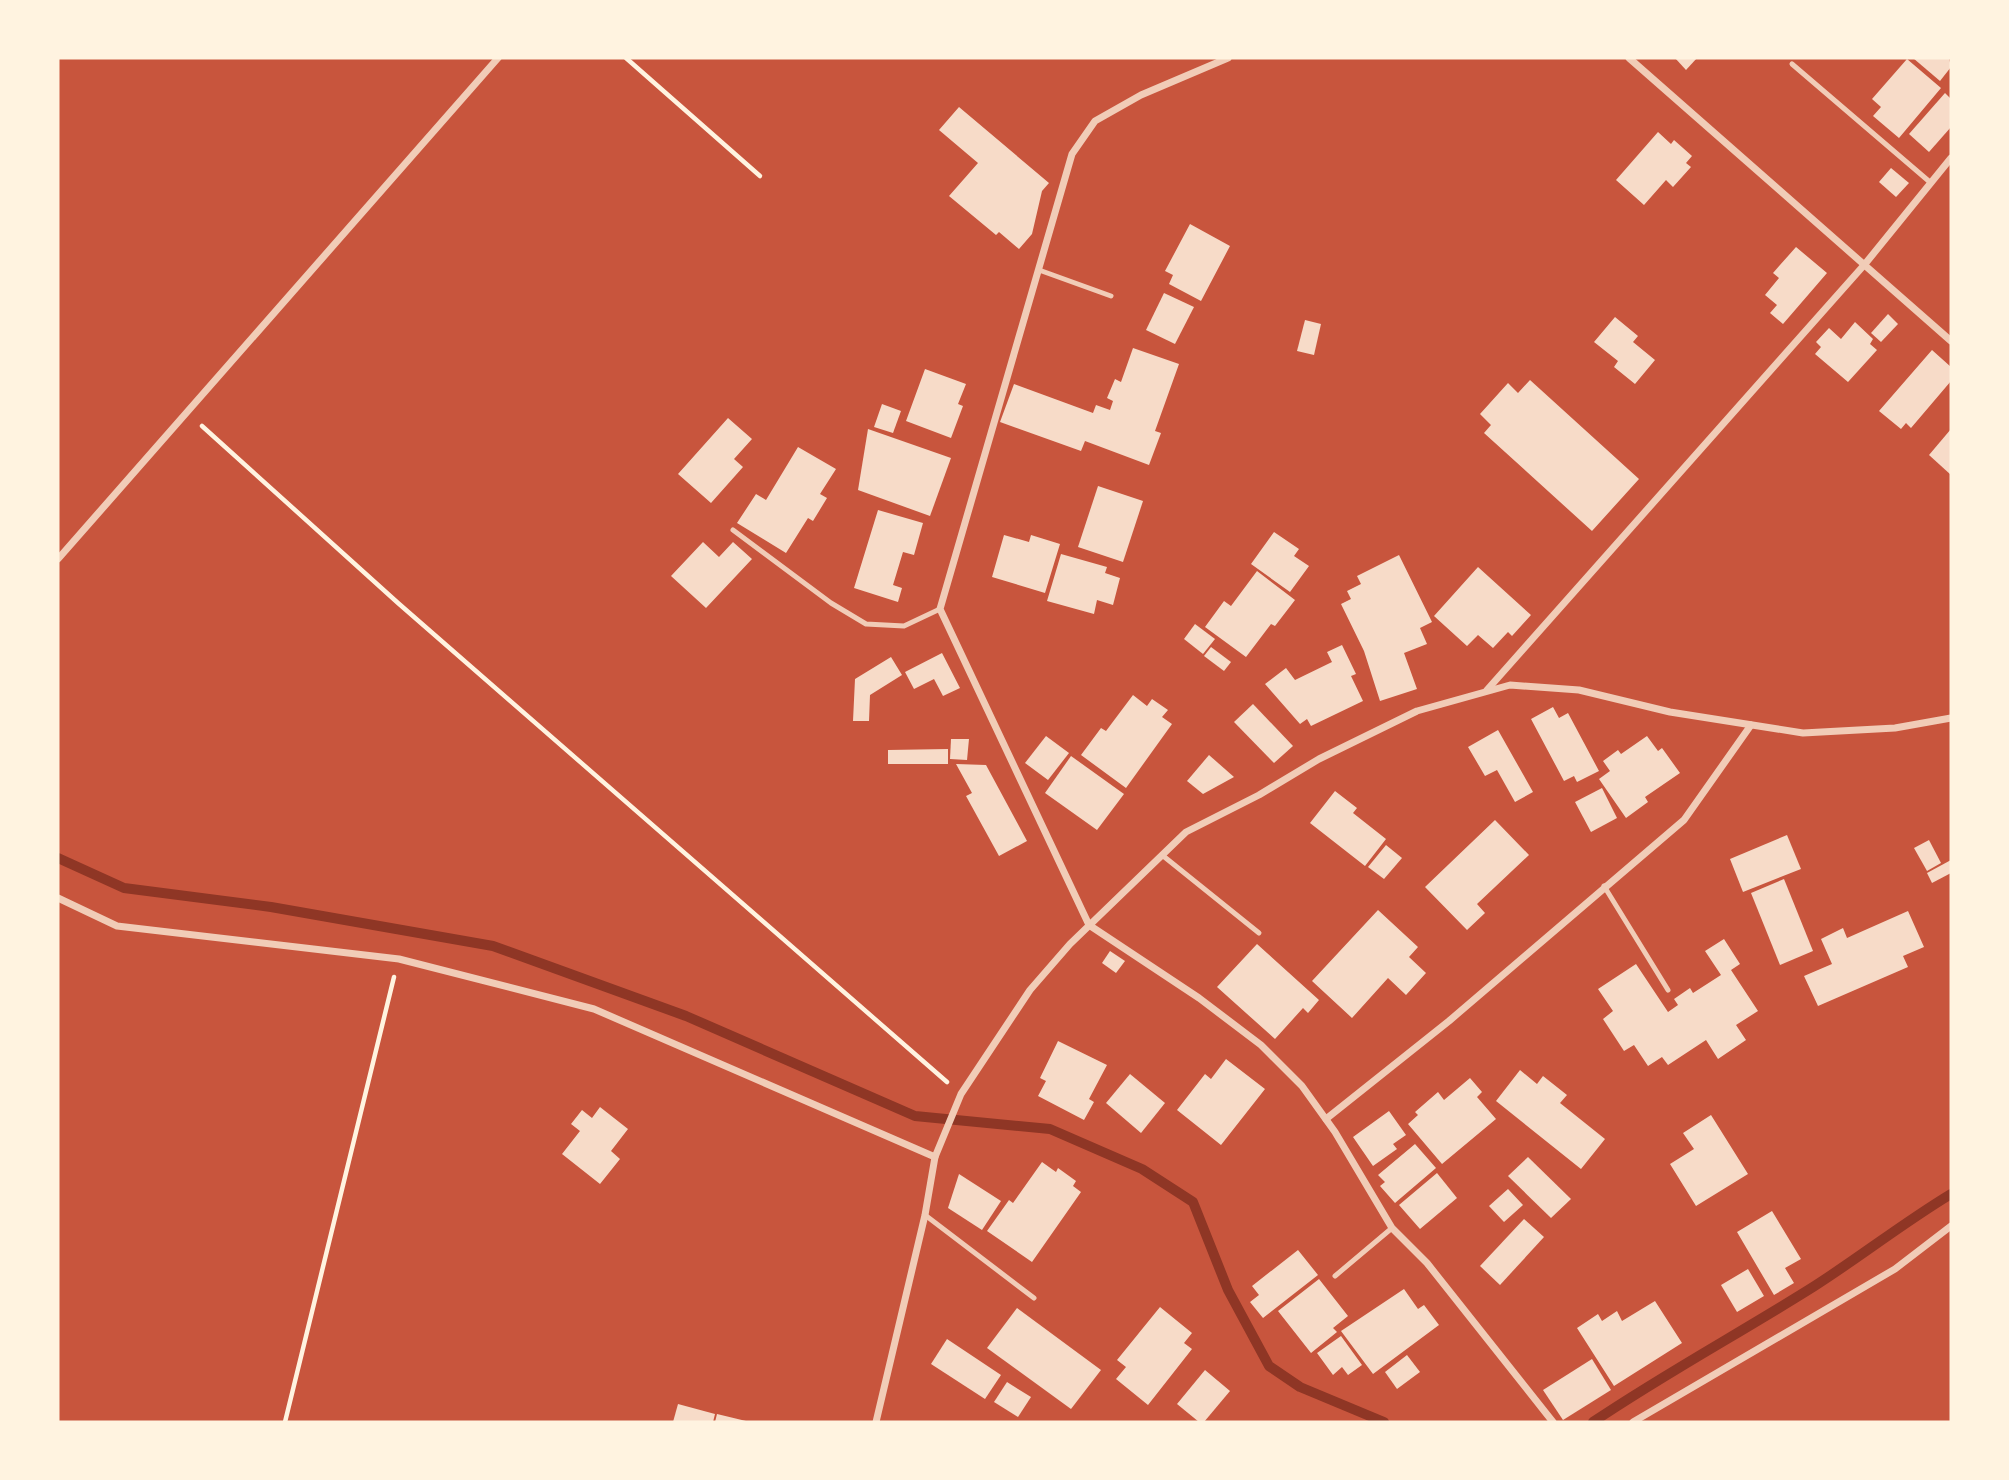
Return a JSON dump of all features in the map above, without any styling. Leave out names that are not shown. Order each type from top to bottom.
[{"type":"street","points":[[58,559],[498,58]]},
{"type":"street","points":[[1228,58],[1141,95],[1095,121],[1072,154],[940,609],[1089,925],[1199,998],[1261,1045],[1302,1086],[1326,1119],[1392,1228],[1427,1263],[1553,1422]]},
{"type":"street","points":[[1629,58],[1951,341]]},
{"type":"street","points":[[1486,691],[1865,264],[1951,158]]},
{"type":"street","points":[[876,1422],[926,1215],[935,1157],[961,1094],[1030,990],[1089,925],[1186,832],[1259,795],[1319,759],[1417,711],[1510,685],[1579,690],[1671,712],[1803,733],[1895,728],[1951,718]]},
{"type":"street","points":[[1326,1119],[1450,1021],[1684,820],[1751,725]]},
{"type":"street","points":[[58,898],[117,926],[399,959],[594,1009],[935,1157]]},
{"type":"street","points":[[1633,1422],[1895,1269],[1951,1226]]},
{"type":"lane","points":[[1792,64],[1931,183]]},
{"type":"lane","points":[[1039,270],[1111,296]]},
{"type":"lane","points":[[733,530],[831,603],[866,624],[904,626],[940,609]]},
{"type":"lane","points":[[1162,855],[1259,933]]},
{"type":"lane","points":[[1604,886],[1668,990]]},
{"type":"lane","points":[[926,1215],[1034,1298]]},
{"type":"lane","points":[[1335,1276],[1392,1228]]},
{"type":"path","points":[[626,58],[761,176]]},
{"type":"path","points":[[186,412],[398,603],[961,1094]]},
{"type":"path","points":[[285,1422],[399,959]]},
{"type":"building","points":[[1675,58],[1697,58],[1686,70]]},
{"type":"building","points":[[1913,58],[1949,58],[1951,67],[1940,81]]},
{"type":"building","points":[[1907,59],[1941,88],[1899,138],[1873,116],[1881,107],[1872,99]]},
{"type":"building","points":[[1945,93],[1951,99],[1951,127],[1929,152],[1909,134]]},
{"type":"building","points":[[959,107],[1049,183],[1042,191],[1032,234],[1019,249],[999,232],[996,235],[949,196],[978,163],[939,130]]},
{"type":"building","points":[[1658,132],[1671,144],[1674,140],[1692,156],[1686,163],[1691,167],[1673,187],[1666,180],[1644,205],[1616,180]]},
{"type":"building","points":[[1891,168],[1909,183],[1896,197],[1879,182]]},
{"type":"building","points":[[1190,224],[1230,246],[1201,301],[1169,284],[1173,275],[1165,271]]},
{"type":"building","points":[[1796,247],[1827,273],[1783,324],[1770,313],[1777,305],[1765,295],[1779,278],[1773,273]]},
{"type":"building","points":[[1164,293],[1194,307],[1175,344],[1146,330]]},
{"type":"building","points":[[1888,314],[1898,324],[1881,342],[1871,333]]},
{"type":"building","points":[[1615,317],[1638,336],[1633,342],[1655,360],[1635,384],[1614,367],[1618,361],[1594,342]]},
{"type":"building","points":[[1305,320],[1321,324],[1314,355],[1297,351]]},
{"type":"building","points":[[1855,322],[1873,339],[1870,344],[1877,350],[1848,382],[1815,354],[1821,347],[1816,342],[1829,328],[1841,339]]},
{"type":"building","points":[[1133,348],[1179,364],[1155,431],[1161,433],[1149,465],[1085,441],[1081,451],[1000,422],[1014,384],[1093,413],[1096,405],[1110,410],[1113,401],[1107,398],[1115,379],[1121,382]]},
{"type":"building","points":[[1932,350],[1951,367],[1951,381],[1911,428],[1906,423],[1901,429],[1879,411]]},
{"type":"building","points":[[925,369],[966,384],[958,404],[963,406],[951,438],[906,421]]},
{"type":"building","points":[[1530,380],[1639,479],[1592,531],[1484,433],[1491,425],[1480,414],[1508,383],[1518,393]]},
{"type":"building","points":[[882,404],[901,411],[893,433],[874,427]]},
{"type":"building","points":[[728,418],[752,439],[734,459],[743,467],[711,503],[678,474]]},
{"type":"building","points":[[868,429],[951,458],[930,516],[858,490]]},
{"type":"building","points":[[1951,429],[1951,475],[1929,455]]},
{"type":"building","points":[[798,447],[836,469],[820,494],[827,498],[813,521],[808,518],[786,553],[737,523],[756,494],[766,500]]},
{"type":"building","points":[[1098,486],[1143,501],[1123,562],[1078,547]]},
{"type":"building","points":[[878,510],[923,523],[914,555],[903,552],[893,585],[902,588],[898,602],[854,588]]},
{"type":"building","points":[[1274,532],[1299,549],[1294,556],[1309,566],[1290,592],[1251,564]]},
{"type":"building","points":[[1004,535],[1029,542],[1031,535],[1060,544],[1045,593],[992,577]]},
{"type":"building","points":[[703,542],[719,557],[733,542],[752,559],[706,608],[671,576]]},
{"type":"building","points":[[1061,554],[1107,567],[1105,573],[1120,578],[1113,605],[1097,600],[1094,614],[1047,601]]},
{"type":"building","points":[[1399,555],[1432,622],[1420,628],[1427,644],[1404,653],[1417,689],[1380,701],[1364,651],[1341,604],[1351,599],[1347,591],[1361,584],[1357,576]]},
{"type":"building","points":[[1478,567],[1531,615],[1512,636],[1508,632],[1493,648],[1478,635],[1467,646],[1434,616]]},
{"type":"building","points":[[1257,571],[1295,600],[1275,626],[1271,624],[1246,657],[1205,627],[1224,601],[1231,606]]},
{"type":"building","points":[[1195,624],[1215,639],[1203,654],[1184,639]]},
{"type":"building","points":[[1342,645],[1356,674],[1351,676],[1363,701],[1311,726],[1307,719],[1300,724],[1265,684],[1286,668],[1295,680],[1332,662],[1327,652]]},
{"type":"building","points":[[1211,647],[1231,662],[1224,671],[1204,656]]},
{"type":"building","points":[[942,653],[960,688],[943,696],[934,679],[914,689],[905,672]]},
{"type":"building","points":[[891,657],[902,675],[870,695],[869,721],[853,721],[855,679]]},
{"type":"building","points":[[1133,695],[1147,706],[1152,699],[1168,710],[1162,717],[1172,724],[1126,788],[1081,755],[1101,728],[1106,731]]},
{"type":"building","points":[[1253,704],[1293,746],[1274,763],[1234,722]]},
{"type":"building","points":[[1553,707],[1559,718],[1568,713],[1599,771],[1577,782],[1574,776],[1564,781],[1531,719]]},
{"type":"building","points":[[1498,730],[1533,792],[1515,802],[1497,770],[1485,776],[1468,747]]},
{"type":"building","points":[[1046,736],[1069,753],[1048,780],[1025,763]]},
{"type":"building","points":[[1647,736],[1658,751],[1662,748],[1680,773],[1645,797],[1648,802],[1626,818],[1599,779],[1610,771],[1603,761],[1618,750],[1621,754]]},
{"type":"building","points":[[951,739],[969,739],[967,760],[950,759]]},
{"type":"building","points":[[948,749],[948,764],[888,764],[888,750]]},
{"type":"building","points":[[1209,755],[1234,777],[1203,794],[1187,781]]},
{"type":"building","points":[[1071,756],[1124,794],[1097,830],[1045,793]]},
{"type":"building","points":[[956,764],[986,765],[1027,841],[999,856],[966,796],[972,793]]},
{"type":"building","points":[[1602,788],[1617,818],[1591,832],[1575,802]]},
{"type":"building","points":[[1335,791],[1357,808],[1353,813],[1386,839],[1365,866],[1310,823]]},
{"type":"building","points":[[1495,820],[1529,855],[1477,904],[1485,913],[1467,930],[1425,887]]},
{"type":"building","points":[[1787,835],[1801,869],[1743,892],[1730,859]]},
{"type":"building","points":[[1929,840],[1941,863],[1927,871],[1914,848]]},
{"type":"building","points":[[1386,845],[1402,858],[1384,879],[1368,867]]},
{"type":"building","points":[[1951,860],[1951,873],[1932,883],[1927,873]]},
{"type":"building","points":[[1784,879],[1813,951],[1780,965],[1751,893]]},
{"type":"building","points":[[1378,910],[1418,947],[1409,957],[1426,973],[1406,995],[1388,978],[1352,1018],[1312,981]]},
{"type":"building","points":[[1908,911],[1924,947],[1903,956],[1908,967],[1818,1006],[1804,976],[1832,964],[1821,939],[1843,928],[1847,938]]},
{"type":"building","points":[[1724,939],[1740,964],[1731,970],[1758,1011],[1736,1025],[1746,1040],[1718,1059],[1706,1040],[1668,1065],[1662,1057],[1648,1066],[1634,1045],[1624,1051],[1603,1019],[1613,1011],[1598,989],[1636,964],[1668,1012],[1678,1005],[1674,999],[1690,988],[1693,993],[1721,975],[1705,951]]},
{"type":"building","points":[[1257,944],[1319,1000],[1308,1013],[1303,1008],[1275,1039],[1217,987]]},
{"type":"building","points":[[1110,951],[1125,961],[1116,973],[1102,963]]},
{"type":"building","points":[[1058,1041],[1107,1065],[1089,1099],[1094,1102],[1084,1120],[1038,1096],[1046,1081],[1040,1078]]},
{"type":"building","points":[[1226,1059],[1265,1089],[1221,1145],[1177,1110],[1205,1074],[1211,1079]]},
{"type":"building","points":[[1520,1070],[1537,1084],[1543,1076],[1567,1095],[1560,1103],[1605,1139],[1581,1169],[1496,1101]]},
{"type":"building","points":[[1130,1074],[1165,1103],[1141,1133],[1106,1103]]},
{"type":"building","points":[[1470,1078],[1482,1092],[1477,1097],[1496,1119],[1442,1164],[1408,1124],[1418,1115],[1415,1112],[1438,1092],[1444,1100]]},
{"type":"building","points":[[600,1107],[628,1129],[611,1151],[620,1159],[600,1184],[562,1154],[580,1131],[571,1124],[582,1110],[592,1118]]},
{"type":"building","points":[[1389,1111],[1406,1135],[1393,1144],[1397,1149],[1373,1166],[1353,1137]]},
{"type":"building","points":[[1711,1115],[1748,1174],[1696,1206],[1670,1164],[1694,1149],[1683,1133]]},
{"type":"building","points":[[1415,1144],[1436,1168],[1395,1203],[1380,1186],[1385,1182],[1378,1175]]},
{"type":"building","points":[[1528,1157],[1571,1199],[1551,1218],[1508,1176]]},
{"type":"building","points":[[1042,1162],[1056,1172],[1058,1168],[1076,1181],[1073,1186],[1081,1192],[1032,1262],[987,1231],[1009,1200],[1013,1203]]},
{"type":"building","points":[[1437,1173],[1457,1198],[1420,1229],[1399,1205]]},
{"type":"building","points":[[959,1174],[1001,1201],[982,1230],[948,1208]]},
{"type":"building","points":[[1508,1189],[1523,1205],[1504,1222],[1489,1206]]},
{"type":"building","points":[[1772,1211],[1801,1259],[1785,1268],[1794,1283],[1774,1295],[1737,1232]]},
{"type":"building","points":[[1524,1219],[1544,1237],[1500,1285],[1480,1266]]},
{"type":"building","points":[[1298,1250],[1318,1275],[1263,1318],[1250,1302],[1259,1295],[1252,1286]]},
{"type":"building","points":[[1748,1269],[1764,1296],[1737,1312],[1721,1285]]},
{"type":"building","points":[[1319,1279],[1348,1316],[1333,1328],[1337,1332],[1311,1353],[1278,1311]]},
{"type":"building","points":[[1404,1289],[1418,1309],[1424,1305],[1439,1325],[1373,1374],[1341,1331]]},
{"type":"building","points":[[1655,1301],[1682,1343],[1614,1386],[1577,1328],[1598,1314],[1602,1321],[1617,1311],[1622,1321]]},
{"type":"building","points":[[1160,1307],[1192,1333],[1184,1343],[1192,1349],[1148,1405],[1116,1379],[1126,1367],[1117,1360]]},
{"type":"building","points":[[1017,1308],[1101,1370],[1071,1409],[987,1348]]},
{"type":"building","points":[[1341,1336],[1362,1365],[1348,1375],[1342,1367],[1333,1375],[1317,1353]]},
{"type":"building","points":[[947,1339],[1001,1375],[985,1399],[931,1364]]},
{"type":"building","points":[[1407,1355],[1420,1372],[1397,1389],[1385,1372]]},
{"type":"building","points":[[1592,1359],[1611,1390],[1563,1420],[1543,1390]]},
{"type":"building","points":[[1205,1370],[1230,1391],[1204,1422],[1199,1422],[1177,1404]]},
{"type":"building","points":[[1007,1382],[1031,1397],[1018,1417],[994,1402]]},
{"type":"building","points":[[678,1404],[715,1414],[713,1422],[673,1422]]},
{"type":"building","points":[[717,1414],[746,1421],[715,1422]]},
{"type":"waterway","points":[[58,858],[124,888],[271,907],[493,946],[686,1016],[915,1116],[1050,1129],[1142,1169],[1193,1202],[1228,1290],[1269,1366],[1300,1387],[1384,1422]]},
{"type":"waterway","points":[[1593,1422],[1813,1287],[1951,1194]]}]
